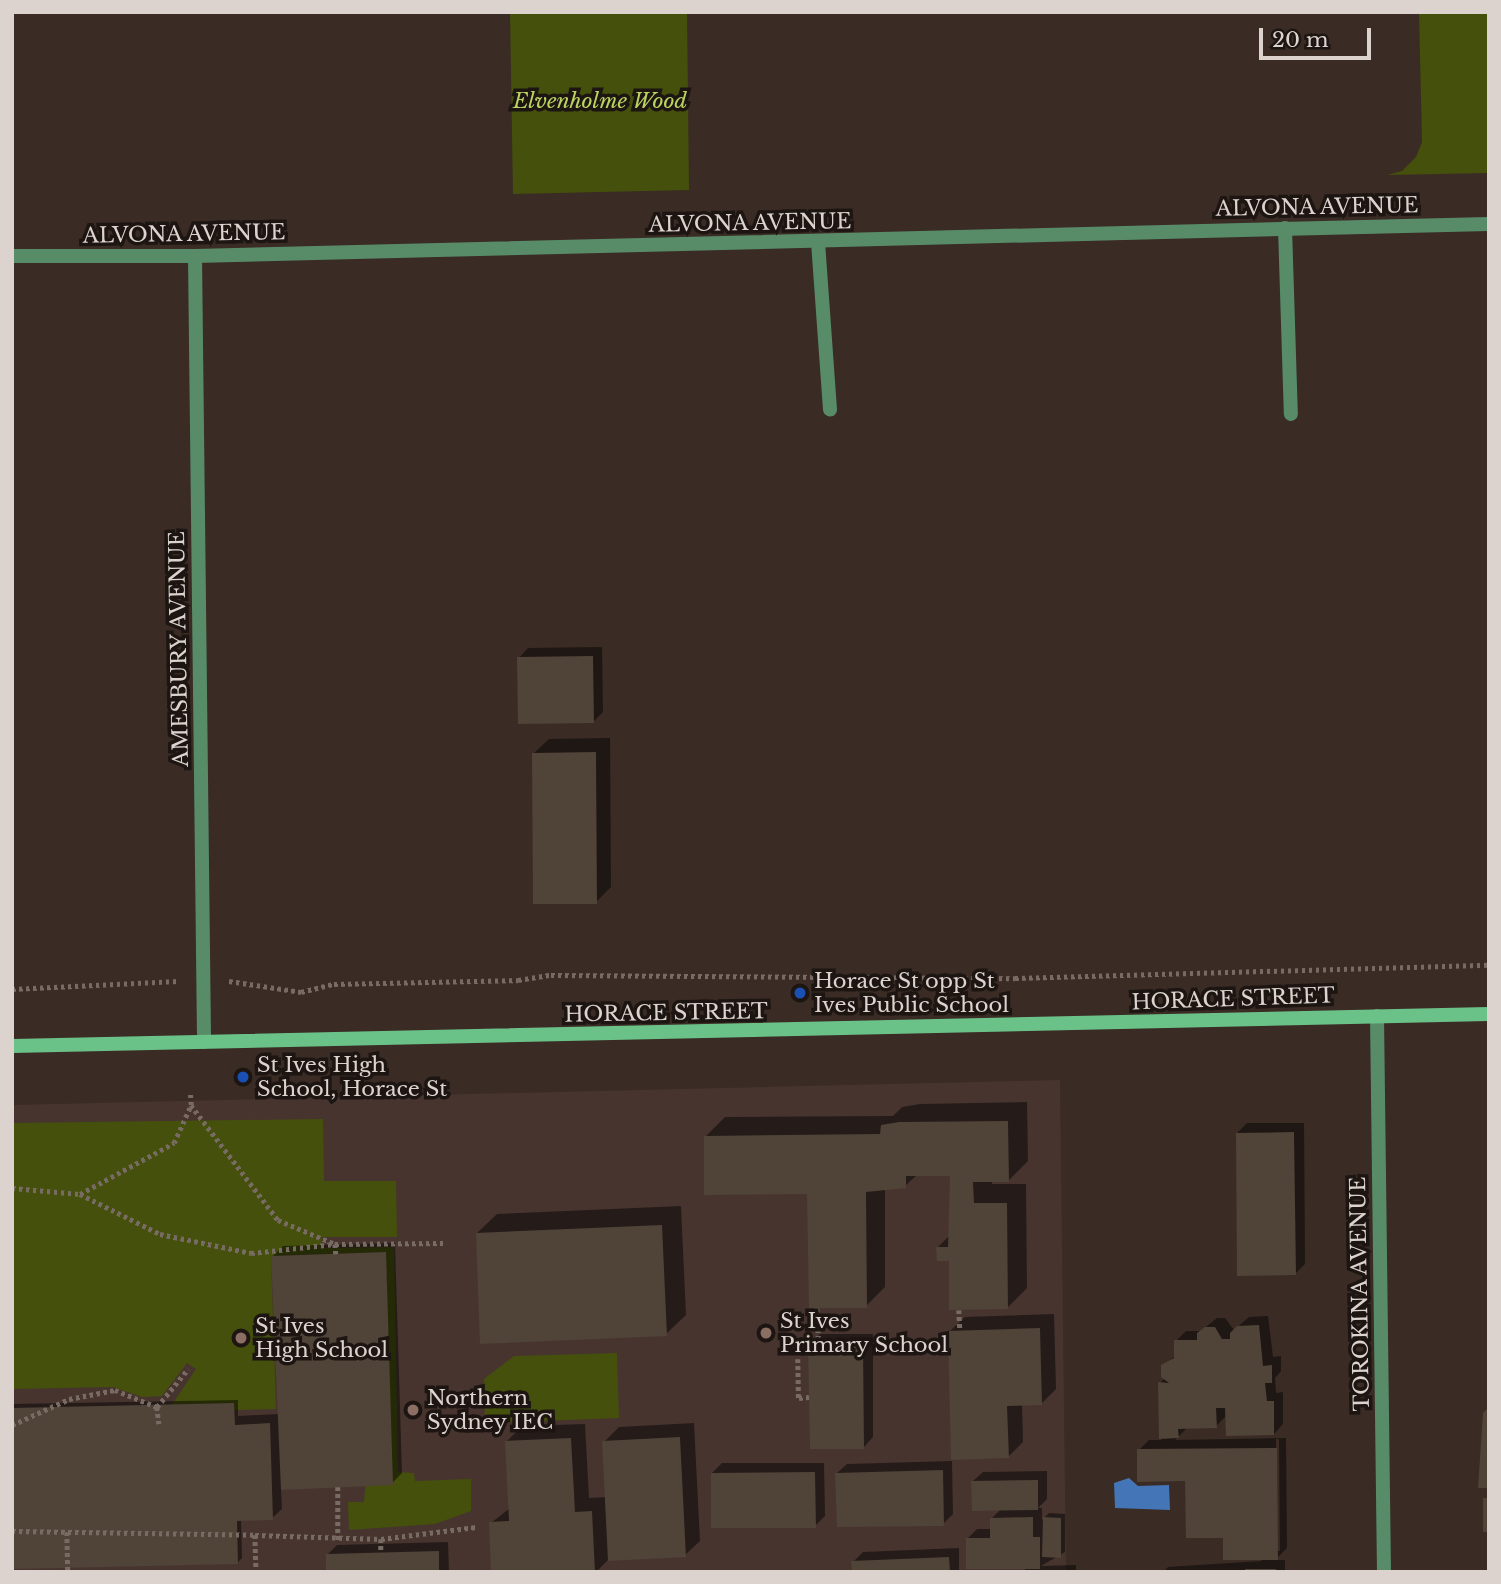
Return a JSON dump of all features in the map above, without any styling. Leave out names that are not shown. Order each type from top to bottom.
[{"type":"main road","name":"HORACE STREET","points":[[12,1046],[1489,1014]]},
{"type":"street","name":"ALVONA AVENUE","points":[[12,256],[195,256],[1489,224]]},
{"type":"street","points":[[1284,228],[1291,414]]},
{"type":"street","points":[[818,242],[830,410]]},
{"type":"street","name":"AMESBURY AVENUE","points":[[195,256],[204,1042]]},
{"type":"street","name":"TOROKINA AVENUE","points":[[1377,1016],[1384,1572]]},
{"type":"path","points":[[240,981],[301,992],[334,984],[551,975],[1015,978],[1489,965]]},
{"type":"path","points":[[12,989],[163,981]]},
{"type":"path","points":[[80,1194],[174,1143],[191,1105],[190,1091]]},
{"type":"path","points":[[191,1105],[278,1220],[335,1244]]},
{"type":"path","points":[[12,1188],[80,1194],[160,1234],[202,1246],[251,1253],[335,1244],[443,1243]]},
{"type":"path","points":[[335,1244],[336,1254]]},
{"type":"path","points":[[817,1308],[819,1344]]},
{"type":"path","points":[[959,1310],[960,1330]]},
{"type":"path","points":[[792,1326],[835,1326]]},
{"type":"path","points":[[797,1359],[799,1398],[809,1397]]},
{"type":"path","points":[[159,1424],[158,1407],[188,1369]]},
{"type":"path","points":[[12,1425],[69,1399],[115,1390],[158,1407]]},
{"type":"path","points":[[338,1487],[338,1540]]},
{"type":"path","points":[[12,1531],[255,1535],[338,1540],[381,1539],[476,1527]]},
{"type":"path","points":[[67,1532],[68,1572]]},
{"type":"path","points":[[255,1535],[256,1572]]},
{"type":"path","points":[[381,1539],[381,1552]]},
{"type":"shaded area","points":[[1060,1080],[1066,1572],[12,1572],[12,1105]]},
{"type":"green space","name":"Elvenholme Wood","points":[[510,12],[687,12],[689,190],[513,194]]},
{"type":"green space","points":[[1419,12],[1489,12],[1489,173],[1387,175],[1402,171],[1416,157],[1422,142]]},
{"type":"green space","points":[[323,1119],[324,1181],[396,1181],[397,1237],[322,1237],[321,1248],[394,1247],[398,1472],[414,1473],[415,1481],[471,1479],[471,1511],[435,1524],[349,1530],[348,1502],[364,1502],[385,1252],[271,1256],[276,1409],[167,1412],[196,1369],[187,1363],[162,1396],[142,1397],[113,1387],[12,1389],[12,1123]]},
{"type":"green space","points":[[617,1353],[619,1418],[485,1423],[484,1379],[514,1356]]},
{"type":"water","points":[[1129,1478],[1138,1486],[1169,1485],[1170,1510],[1115,1508],[1114,1483]]},
{"type":"building","points":[[593,656],[594,723],[518,724],[517,657]]},
{"type":"building","points":[[596,752],[597,904],[533,904],[532,753]]},
{"type":"building","points":[[1008,1121],[1009,1182],[973,1182],[974,1203],[1007,1203],[1008,1309],[949,1310],[949,1261],[937,1261],[936,1247],[948,1247],[950,1176],[906,1176],[906,1188],[866,1192],[867,1308],[809,1308],[807,1194],[704,1195],[704,1136],[880,1134],[881,1125],[899,1122]]},
{"type":"building","points":[[1294,1132],[1296,1275],[1237,1276],[1236,1133]]},
{"type":"building","points":[[662,1225],[667,1336],[480,1344],[476,1233]]},
{"type":"building","points":[[386,1252],[393,1485],[281,1490],[271,1256]]},
{"type":"building","points":[[1259,1325],[1263,1366],[1272,1365],[1272,1383],[1265,1383],[1267,1401],[1274,1401],[1274,1435],[1226,1436],[1225,1408],[1216,1408],[1217,1428],[1178,1429],[1179,1438],[1159,1439],[1158,1382],[1169,1383],[1161,1377],[1161,1365],[1174,1358],[1174,1340],[1197,1340],[1197,1333],[1205,1327],[1215,1327],[1222,1339],[1230,1339],[1230,1333],[1237,1326]]},
{"type":"building","points":[[1040,1328],[1042,1405],[1007,1406],[1009,1458],[951,1460],[948,1331]]},
{"type":"building","points":[[863,1343],[864,1449],[810,1449],[808,1344]]},
{"type":"building","points":[[234,1403],[235,1425],[270,1423],[273,1520],[237,1521],[238,1564],[12,1569],[12,1408]]},
{"type":"building","points":[[1489,1407],[1489,1488],[1478,1488],[1483,1413]]},
{"type":"building","points":[[680,1437],[686,1557],[608,1561],[602,1441]]},
{"type":"building","points":[[571,1438],[575,1512],[592,1511],[595,1572],[491,1572],[489,1522],[509,1521],[505,1441]]},
{"type":"building","points":[[1277,1448],[1278,1560],[1223,1560],[1223,1538],[1186,1538],[1185,1481],[1137,1482],[1137,1449]]},
{"type":"building","points":[[943,1470],[944,1526],[837,1527],[835,1473]]},
{"type":"building","points":[[815,1472],[816,1528],[711,1528],[711,1473]]},
{"type":"building","points":[[1038,1480],[1038,1510],[972,1511],[971,1481]]},
{"type":"building","points":[[1483,1498],[1489,1498],[1489,1532],[1483,1532]]},
{"type":"building","points":[[1033,1517],[1033,1537],[1040,1537],[1040,1569],[966,1569],[966,1538],[990,1538],[990,1518]]},
{"type":"building","points":[[1043,1517],[1061,1518],[1061,1558],[1042,1557]]},
{"type":"building","points":[[439,1551],[439,1572],[326,1572],[326,1554]]},
{"type":"building","points":[[949,1557],[950,1572],[852,1572],[851,1561]]},
{"type":"building","points":[[1245,1569],[1276,1569],[1276,1572],[1245,1572]]},
{"type":"place","name":"Horace St opp St Ives Public School","points":[[800,993]]},
{"type":"place","name":"St Ives High School, Horace St","points":[[243,1077]]},
{"type":"place","name":"St Ives Primary School","points":[[766,1333]]},
{"type":"place","name":"St Ives High School","points":[[241,1338]]},
{"type":"place","name":"Northern Sydney IEC","points":[[413,1410]]}]
